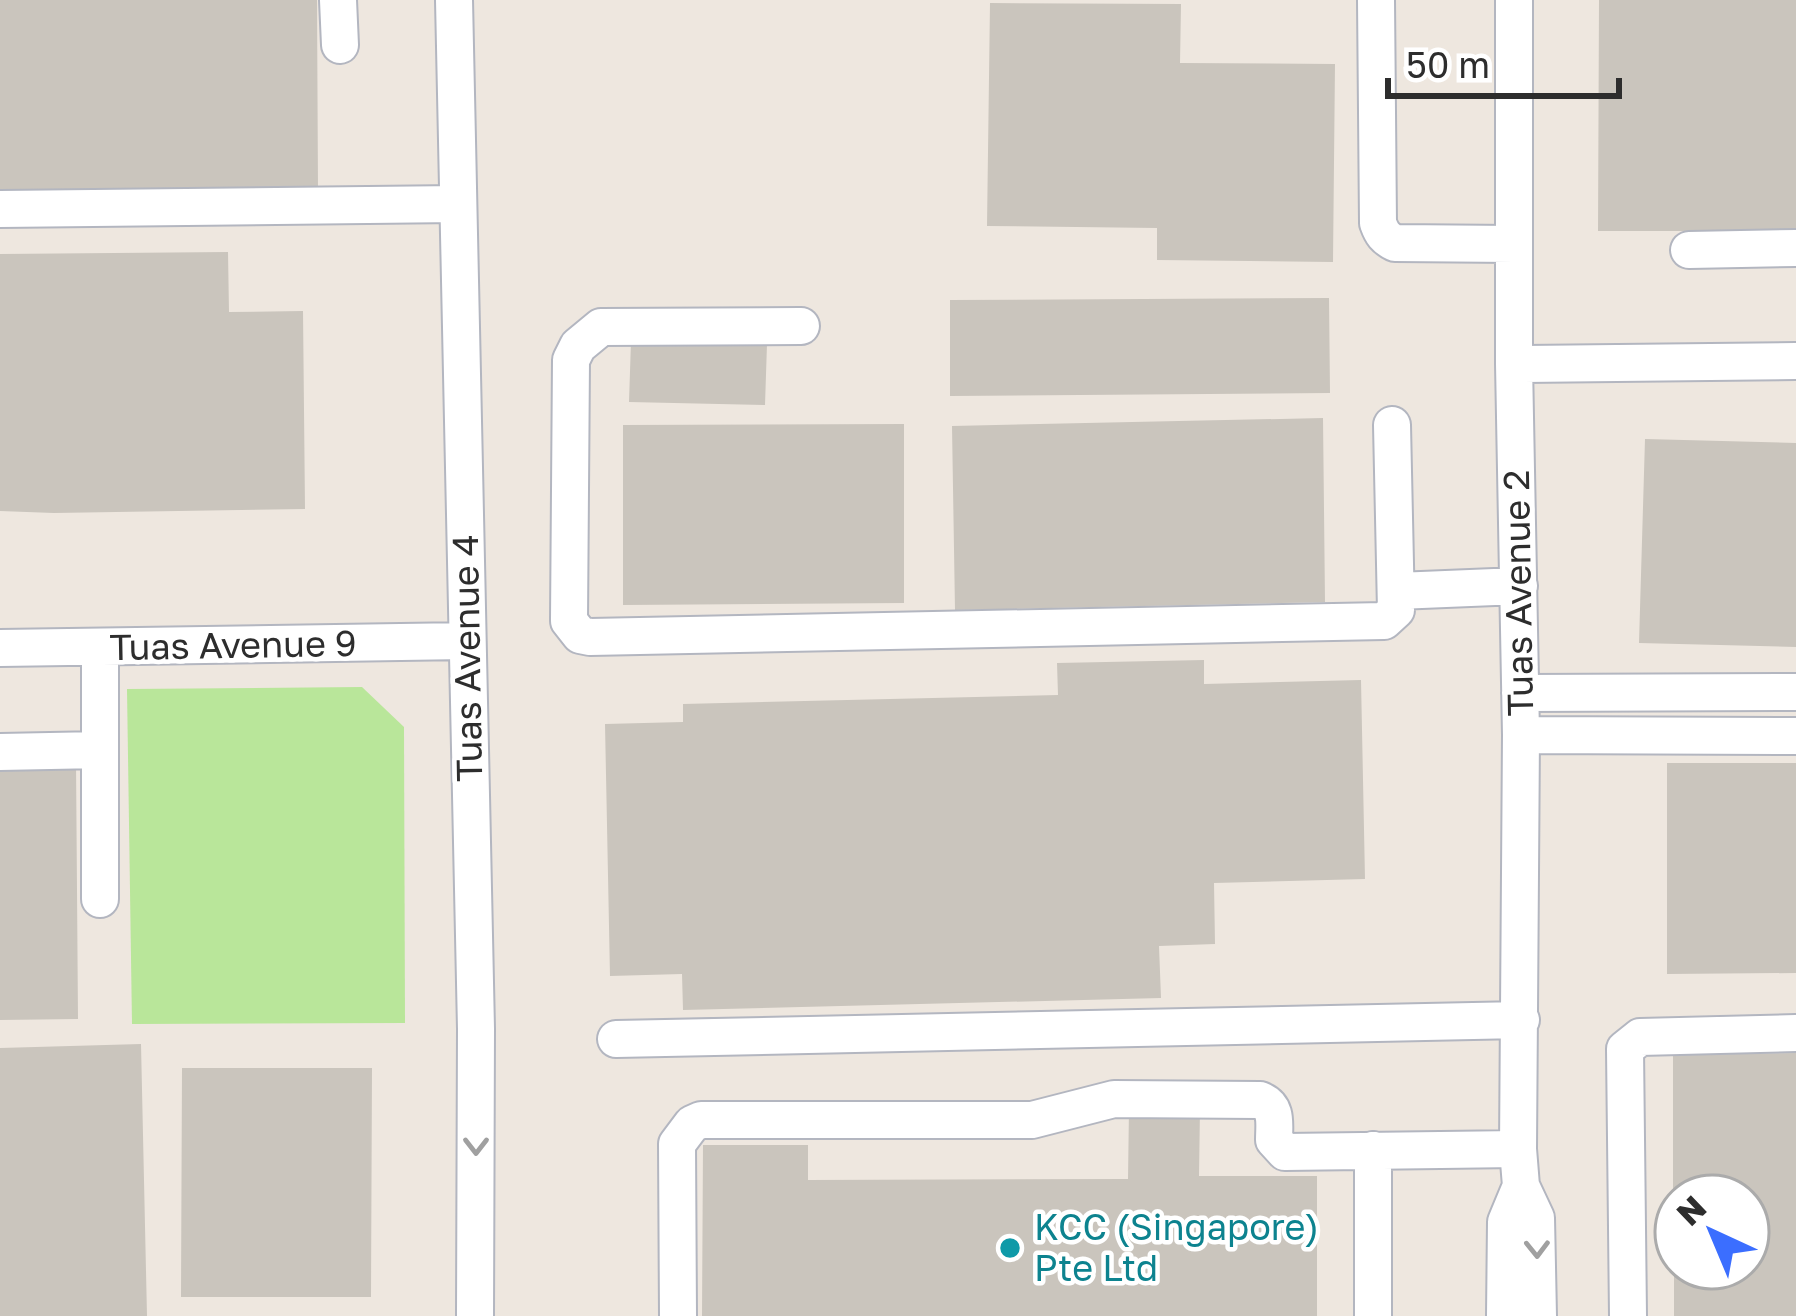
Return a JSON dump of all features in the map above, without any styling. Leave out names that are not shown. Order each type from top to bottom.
[{"type":"street","points":[[338,0],[340,45]]},
{"type":"street","name":"Tuas Avenue 4","points":[[454,0],[476,1029],[475,1316]]},
{"type":"street","points":[[1376,0],[1381,232],[1395,243],[1514,244]]},
{"type":"street","name":"Tuas Avenue 2","points":[[1514,0],[1521,734],[1518,1149],[1521,1186],[1536,1218],[1538,1316]]},
{"type":"street","points":[[0,209],[458,204]]},
{"type":"street","points":[[1688,250],[1796,248]]},
{"type":"street","points":[[801,326],[601,327],[578,346],[571,360],[569,621],[580,634],[614,637],[1388,619],[1396,610],[1397,591],[1392,425]]},
{"type":"street","points":[[1514,364],[1796,361]]},
{"type":"street","points":[[1397,591],[1519,586]]},
{"type":"street","name":"Tuas Avenue 9","points":[[0,648],[466,640]]},
{"type":"street","points":[[100,647],[100,899]]},
{"type":"street","points":[[1520,693],[1796,692]]},
{"type":"street","points":[[1521,734],[1796,736]]},
{"type":"street","points":[[0,752],[100,750]]},
{"type":"street","points":[[616,1040],[1521,1020]]},
{"type":"street","points":[[1628,1316],[1625,1049],[1640,1037],[1796,1033]]},
{"type":"street","points":[[678,1316],[677,1144],[701,1120],[1032,1120],[1114,1099],[1260,1100],[1273,1109],[1274,1140],[1285,1152],[1518,1149]]},
{"type":"street","points":[[1372,1316],[1373,1150]]},
{"type":"street","name":"Tuas Avenue 2","points":[[1504,1316],[1506,1222],[1521,1186]]},
{"type":"green space","points":[[362,687],[404,727],[405,1023],[132,1024],[127,689]]},
{"type":"building","points":[[0,0],[317,0],[318,191],[0,194]]},
{"type":"building","points":[[1599,0],[1796,0],[1796,231],[1598,231]]},
{"type":"building","points":[[990,3],[1181,4],[1180,63],[1335,64],[1333,262],[1157,260],[1157,228],[987,226]]},
{"type":"building","points":[[228,252],[229,312],[303,311],[305,509],[0,511],[0,254]]},
{"type":"building","points":[[1329,298],[1330,393],[950,396],[950,300]]},
{"type":"building","points":[[631,341],[767,344],[765,405],[629,402]]},
{"type":"building","points":[[1323,418],[1325,602],[955,610],[952,426]]},
{"type":"building","points":[[904,424],[904,603],[623,605],[623,425]]},
{"type":"building","points":[[1645,439],[1796,443],[1796,647],[1639,643]]},
{"type":"building","points":[[1204,660],[1204,684],[1361,680],[1365,879],[1214,883],[1215,944],[1159,946],[1161,998],[683,1010],[682,974],[610,976],[605,724],[683,722],[683,704],[1058,695],[1057,663]]},
{"type":"building","points":[[76,761],[78,1019],[0,1020],[0,762]]},
{"type":"building","points":[[1667,763],[1796,763],[1796,973],[1667,974]]},
{"type":"building","points":[[141,1044],[147,1316],[0,1316],[0,1048]]},
{"type":"building","points":[[1796,1053],[1796,1316],[1674,1316],[1674,1292],[1772,1292],[1772,1172],[1673,1172],[1673,1055]]},
{"type":"building","points":[[182,1068],[372,1068],[371,1297],[181,1297]]},
{"type":"building","name":"KCC (Singapore) Pte Ltd","points":[[1129,1108],[1200,1108],[1199,1176],[1317,1176],[1317,1316],[702,1316],[703,1145],[808,1145],[808,1180],[1128,1179]]},
{"type":"place","name":"KCC (Singapore) Pte Ltd","points":[[1010,1248]]}]
